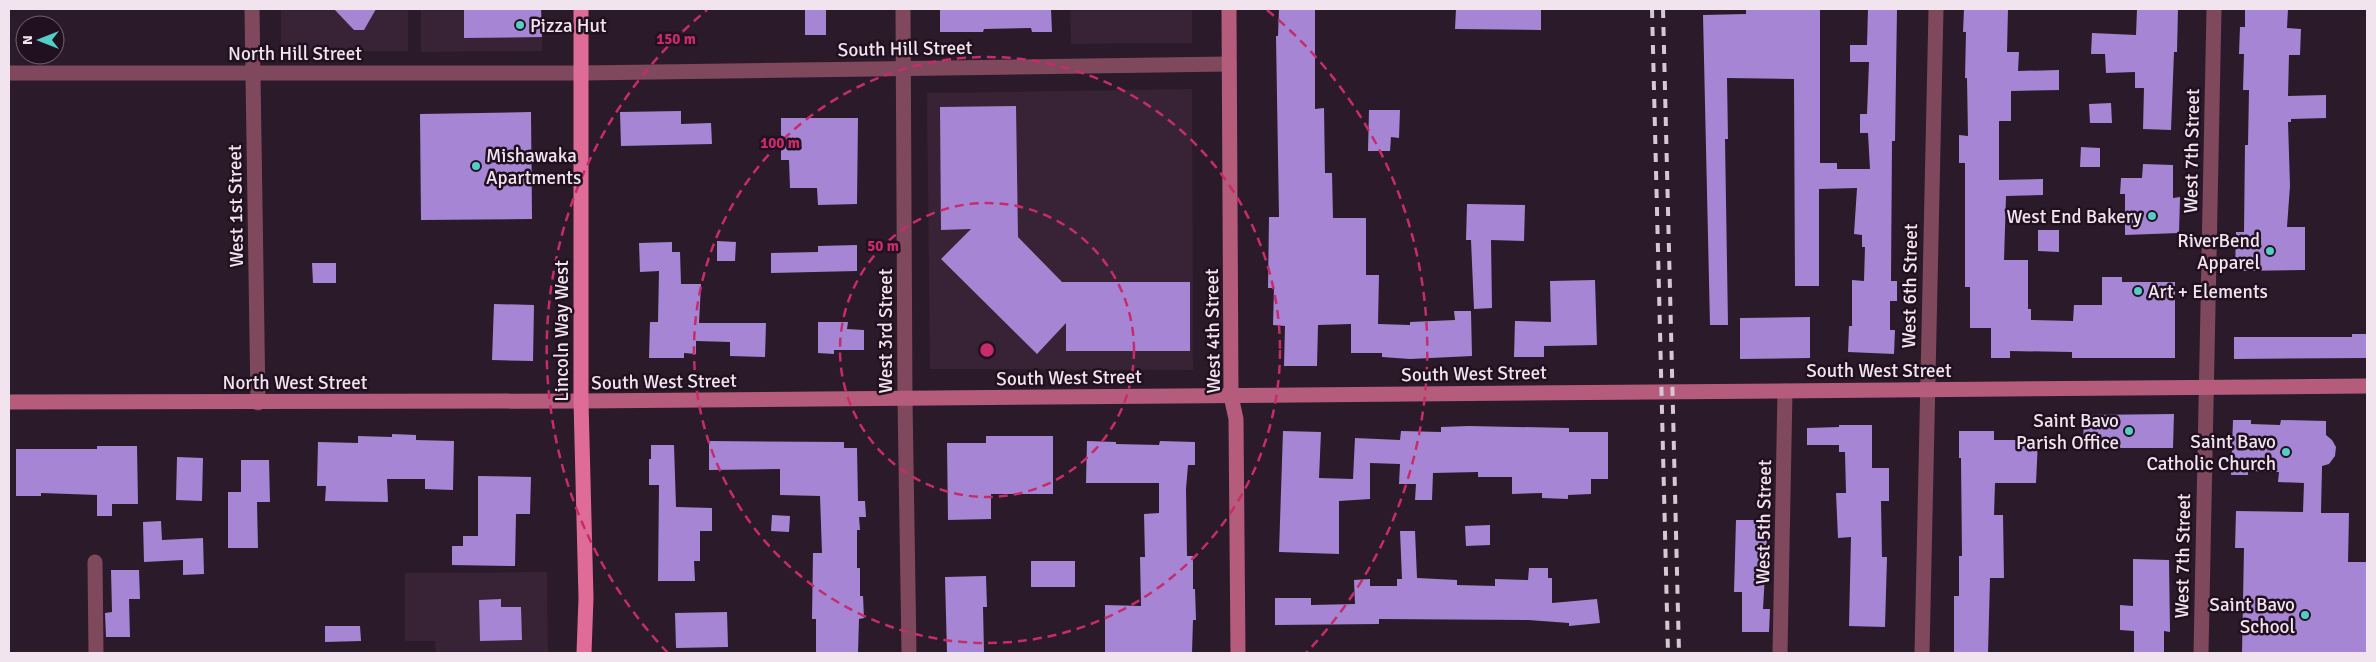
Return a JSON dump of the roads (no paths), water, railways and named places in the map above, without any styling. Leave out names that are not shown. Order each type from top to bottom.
[{"type":"main road","name":"Lincoln Way West","points":[[581,9],[581,402],[585,504],[584,653]]},
{"type":"street","name":"West 1st Street","points":[[252,9],[258,403]]},
{"type":"street","name":"West 3rd Street","points":[[903,9],[905,398],[910,653]]},
{"type":"street","name":"West 4th Street","points":[[1229,9],[1231,396],[1236,419],[1238,653]]},
{"type":"street","name":"West 6th Street","points":[[1922,653],[1926,390],[1936,9]]},
{"type":"street","name":"West 7th Street","points":[[2201,653],[2214,9]]},
{"type":"street","name":"South Hill Street","points":[[582,73],[1230,64]]},
{"type":"street","name":"North Hill Street","points":[[9,74],[582,73]]},
{"type":"street","name":"South West Street","points":[[581,402],[2367,386]]},
{"type":"street","name":"West 5th Street","points":[[1780,653],[1785,391]]},
{"type":"street","name":"North West Street","points":[[9,402],[581,402]]},
{"type":"street","points":[[95,562],[96,653]]},
{"type":"railway","points":[[1652,9],[1668,653]]},
{"type":"railway","points":[[1663,9],[1679,653]]},
{"type":"place","name":"Pizza Hut","points":[[520,25]]},
{"type":"place","name":"Mishawaka Apartments","points":[[476,166]]},
{"type":"place","name":"West End Bakery","points":[[2152,216]]},
{"type":"place","name":"RiverBend Apparel","points":[[2270,251]]},
{"type":"place","name":"Art + Elements","points":[[2138,291]]},
{"type":"place","name":"Saint Bavo Parish Office","points":[[2129,431]]},
{"type":"place","name":"Saint Bavo Catholic Church","points":[[2286,452]]},
{"type":"place","name":"Saint Bavo School","points":[[2305,615]]}]
